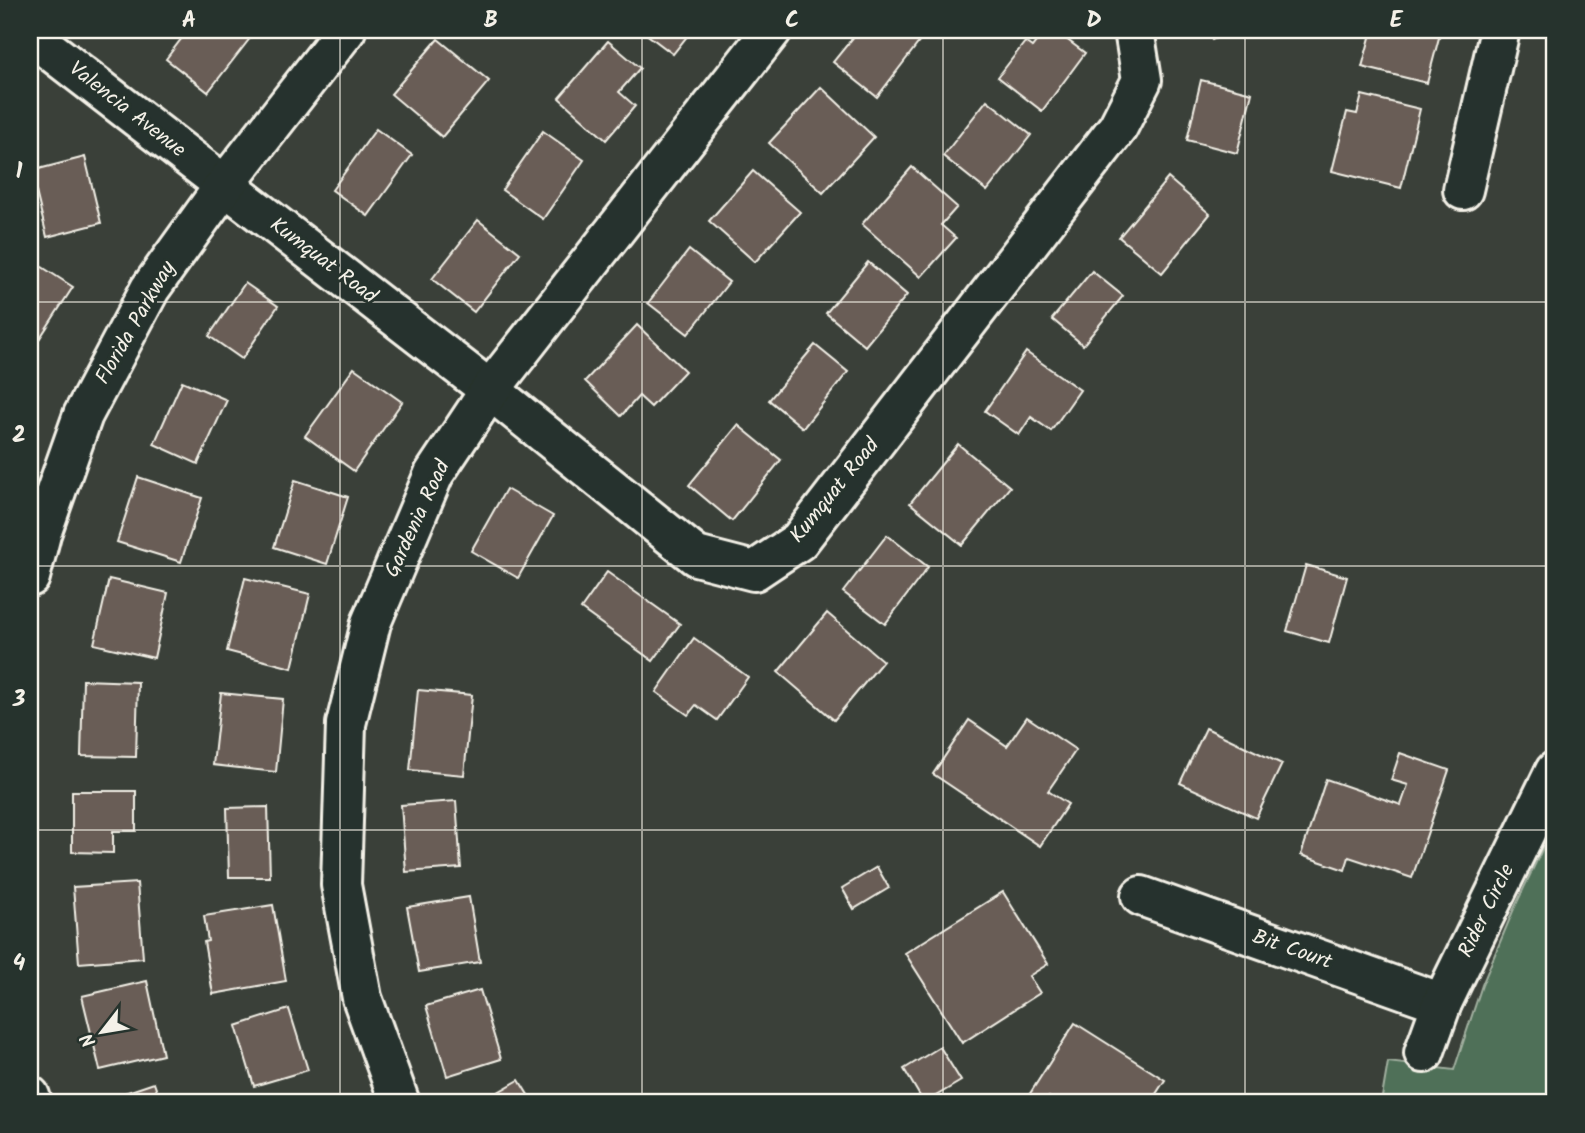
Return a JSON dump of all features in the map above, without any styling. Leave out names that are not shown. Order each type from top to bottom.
[{"type":"street","name":"Florida Parkway","points":[[30,577],[41,534],[83,415],[150,289],[224,186],[346,30]]},
{"type":"street","name":"Gardenia Road","points":[[400,1103],[362,998],[341,885],[346,724],[371,623],[434,474],[491,390],[772,30]]},
{"type":"street","name":"Kumquat Road","points":[[224,186],[491,390],[696,556],[754,571],[799,541],[1118,127],[1142,80],[1134,30]]},
{"type":"street","points":[[1463,190],[1500,30]]},
{"type":"street","name":"Valencia Avenue","points":[[30,35],[224,186]]},
{"type":"street","name":"Rider Circle","points":[[1424,1053],[1442,1003],[1555,771]]},
{"type":"street","name":"Bit Court","points":[[1141,896],[1442,1003]]},
{"type":"street","points":[[30,1096],[32,1103]]},
{"type":"green space","points":[[1555,822],[1555,1103],[1381,1103],[1388,1062],[1454,1070],[1482,985]]},
{"type":"building","points":[[188,30],[242,30],[251,37],[208,92],[166,59]]},
{"type":"building","points":[[641,30],[692,30],[673,54]]},
{"type":"building","points":[[859,30],[914,30],[923,37],[877,97],[833,62]]},
{"type":"building","points":[[1045,30],[1054,30],[1085,53],[1042,111],[998,77],[1025,42],[1032,47]]},
{"type":"building","points":[[1207,30],[1234,30],[1212,40]]},
{"type":"building","points":[[1372,30],[1441,30],[1427,83],[1362,67]]},
{"type":"building","points":[[438,39],[489,81],[442,137],[391,94]]},
{"type":"building","points":[[608,41],[640,68],[619,92],[635,106],[606,140],[559,98]]},
{"type":"building","points":[[1201,80],[1252,93],[1237,153],[1187,140]]},
{"type":"building","points":[[821,87],[874,137],[823,193],[769,143]]},
{"type":"building","points":[[1362,95],[1420,109],[1401,188],[1332,171],[1347,112],[1357,114]]},
{"type":"building","points":[[987,100],[1031,135],[987,191],[943,156]]},
{"type":"building","points":[[376,129],[412,155],[368,216],[332,190]]},
{"type":"building","points":[[543,131],[584,160],[543,219],[502,190]]},
{"type":"building","points":[[85,157],[101,223],[47,237],[31,171]]},
{"type":"building","points":[[912,167],[957,207],[941,225],[956,238],[921,277],[862,224]]},
{"type":"building","points":[[753,171],[800,212],[755,262],[709,221]]},
{"type":"building","points":[[1168,178],[1210,214],[1162,273],[1119,237]]},
{"type":"building","points":[[478,220],[520,253],[474,312],[432,279]]},
{"type":"building","points":[[689,250],[729,282],[688,334],[648,303]]},
{"type":"building","points":[[868,262],[907,295],[865,346],[826,313]]},
{"type":"building","points":[[36,263],[73,287],[34,347],[30,344],[30,273]]},
{"type":"building","points":[[1092,271],[1123,296],[1083,345],[1052,319]]},
{"type":"building","points":[[245,283],[278,306],[242,359],[209,336]]},
{"type":"building","points":[[637,325],[685,371],[651,407],[639,396],[621,416],[585,381]]},
{"type":"building","points":[[815,345],[848,372],[803,428],[769,400]]},
{"type":"building","points":[[1026,352],[1080,390],[1051,431],[1031,417],[1019,435],[985,411]]},
{"type":"building","points":[[354,368],[402,402],[354,471],[305,436]]},
{"type":"building","points":[[182,381],[227,400],[198,464],[154,444]]},
{"type":"building","points":[[738,425],[781,460],[732,521],[689,485]]},
{"type":"building","points":[[958,444],[1010,487],[962,545],[910,503]]},
{"type":"building","points":[[138,477],[202,498],[181,562],[117,542]]},
{"type":"building","points":[[295,480],[348,497],[327,564],[274,547]]},
{"type":"building","points":[[506,489],[553,516],[518,578],[471,551]]},
{"type":"building","points":[[887,535],[928,567],[885,624],[843,592]]},
{"type":"building","points":[[1306,565],[1347,577],[1329,643],[1287,631]]},
{"type":"building","points":[[607,572],[680,624],[653,661],[581,609]]},
{"type":"building","points":[[245,578],[310,594],[292,668],[227,651]]},
{"type":"building","points":[[109,579],[168,593],[154,658],[94,644]]},
{"type":"building","points":[[827,613],[883,661],[834,720],[778,672]]},
{"type":"building","points":[[694,638],[748,677],[717,720],[696,705],[688,715],[656,692]]},
{"type":"building","points":[[83,680],[138,682],[136,757],[81,756]]},
{"type":"building","points":[[418,690],[472,695],[464,775],[410,770]]},
{"type":"building","points":[[221,693],[283,699],[276,772],[213,765]]},
{"type":"building","points":[[1027,717],[1076,750],[1048,791],[1068,804],[1040,846],[933,774],[969,720],[1007,746]]},
{"type":"building","points":[[1206,728],[1282,764],[1256,818],[1180,783]]},
{"type":"building","points":[[1400,753],[1449,770],[1412,878],[1349,857],[1345,870],[1301,855],[1326,779],[1401,805],[1408,785],[1391,780]]},
{"type":"building","points":[[72,791],[136,791],[136,831],[113,831],[113,853],[72,852]]},
{"type":"building","points":[[456,801],[461,868],[406,872],[401,805]]},
{"type":"building","points":[[268,807],[270,877],[229,877],[227,808]]},
{"type":"building","points":[[877,867],[889,888],[854,909],[842,888]]},
{"type":"building","points":[[137,883],[143,958],[79,963],[73,887]]},
{"type":"building","points":[[1003,892],[1048,964],[1029,976],[1040,993],[962,1043],[905,953]]},
{"type":"building","points":[[469,897],[480,962],[419,972],[407,907]]},
{"type":"building","points":[[273,905],[286,981],[213,994],[204,942],[208,941],[204,916]]},
{"type":"building","points":[[147,981],[163,1055],[100,1070],[82,996]]},
{"type":"building","points":[[480,990],[501,1059],[447,1076],[426,1006]]},
{"type":"building","points":[[289,1009],[308,1070],[254,1086],[236,1026]]},
{"type":"building","points":[[1075,1023],[1165,1080],[1150,1103],[1059,1103],[1049,1097],[1045,1103],[1024,1103]]},
{"type":"building","points":[[940,1047],[961,1081],[924,1103],[904,1069]]},
{"type":"building","points":[[519,1080],[533,1103],[479,1103]]},
{"type":"building","points":[[154,1083],[161,1103],[108,1103],[107,1099]]}]
